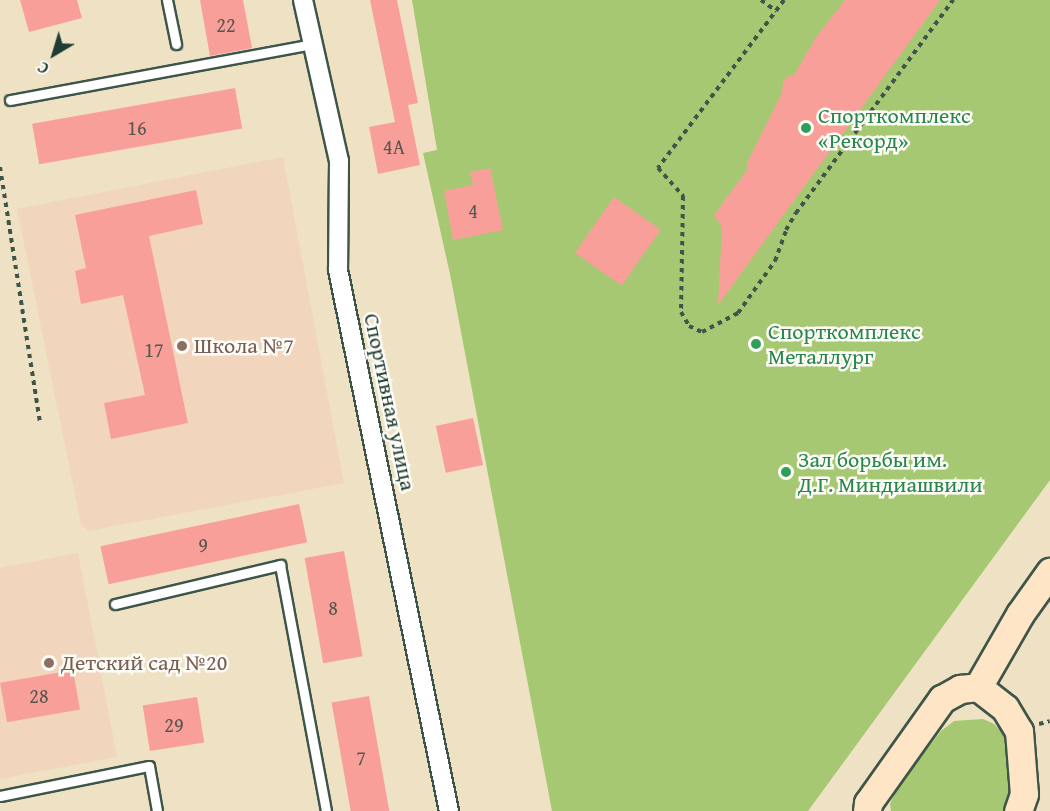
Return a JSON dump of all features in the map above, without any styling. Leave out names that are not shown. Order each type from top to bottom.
[{"type":"main road","points":[[978,687],[1020,614],[1050,572]]},
{"type":"main road","points":[[867,811],[868,803],[942,699],[960,689],[978,687],[1005,708],[1019,731],[1024,794],[1018,811]]},
{"type":"street","name":"Спортивная улица","points":[[303,0],[339,161],[338,270],[449,811]]},
{"type":"lane","points":[[167,0],[176,44]]},
{"type":"lane","points":[[10,100],[313,44]]},
{"type":"lane","points":[[115,604],[280,566],[326,811]]},
{"type":"lane","points":[[0,796],[149,766],[157,811]]},
{"type":"path","points":[[761,0],[776,11]]},
{"type":"path","points":[[784,0],[658,168],[683,196],[681,312],[689,326],[702,332],[738,313],[775,261],[786,230],[796,213],[953,0]]},
{"type":"path","points":[[0,167],[40,422]]},
{"type":"shaded area","name":"Школа №7","points":[[283,157],[344,483],[88,531],[81,524],[17,209]]},
{"type":"shaded area","name":"Детский сад №20","points":[[78,553],[117,757],[0,779],[0,568]]},
{"type":"green space","name":"Спорткомплекс Металлург","points":[[412,0],[1050,0],[1050,480],[808,811],[552,811],[450,274],[423,153],[437,150]]},
{"type":"green space","points":[[983,719],[994,724],[1009,739],[1012,784],[1008,811],[891,811],[890,804],[899,785],[941,731],[954,721]]},
{"type":"building","points":[[20,0],[77,0],[82,18],[29,32]]},
{"type":"building","points":[[200,0],[243,0],[252,48],[210,56]]},
{"type":"building","points":[[370,0],[397,0],[418,103],[408,105],[420,165],[378,174],[369,127],[395,122]]},
{"type":"building","name":"Спорткомплекс «Рекорд»","points":[[845,0],[940,0],[718,305],[722,227],[714,215],[747,170],[747,163],[782,93],[783,82],[787,77],[794,75],[817,36]]},
{"type":"building","points":[[235,88],[242,128],[39,164],[32,124]]},
{"type":"building","points":[[490,168],[503,230],[453,240],[444,191],[473,185],[470,172]]},
{"type":"building","points":[[196,190],[203,224],[149,236],[188,423],[111,439],[104,403],[145,395],[123,295],[81,304],[75,271],[86,268],[75,215]]},
{"type":"building","points":[[614,197],[661,230],[622,285],[575,253]]},
{"type":"building","points":[[473,418],[483,465],[446,473],[436,426]]},
{"type":"building","points":[[299,504],[307,542],[109,584],[100,546]]},
{"type":"building","points":[[344,551],[363,656],[323,663],[305,558]]},
{"type":"building","points":[[73,670],[80,709],[7,722],[0,683]]},
{"type":"building","points":[[369,696],[389,811],[351,811],[332,703]]},
{"type":"building","points":[[197,697],[204,742],[150,751],[143,706]]},
{"type":"place","name":"Спорткомплекс «Рекорд»","points":[[806,128]]},
{"type":"place","name":"Спорткомплекс Металлург","points":[[756,344]]},
{"type":"place","name":"Школа №7","points":[[182,346]]},
{"type":"place","name":"Зал борьбы им. Д.Г. Миндиашвили","points":[[786,472]]},
{"type":"place","name":"Детский сад №20","points":[[49,663]]}]
